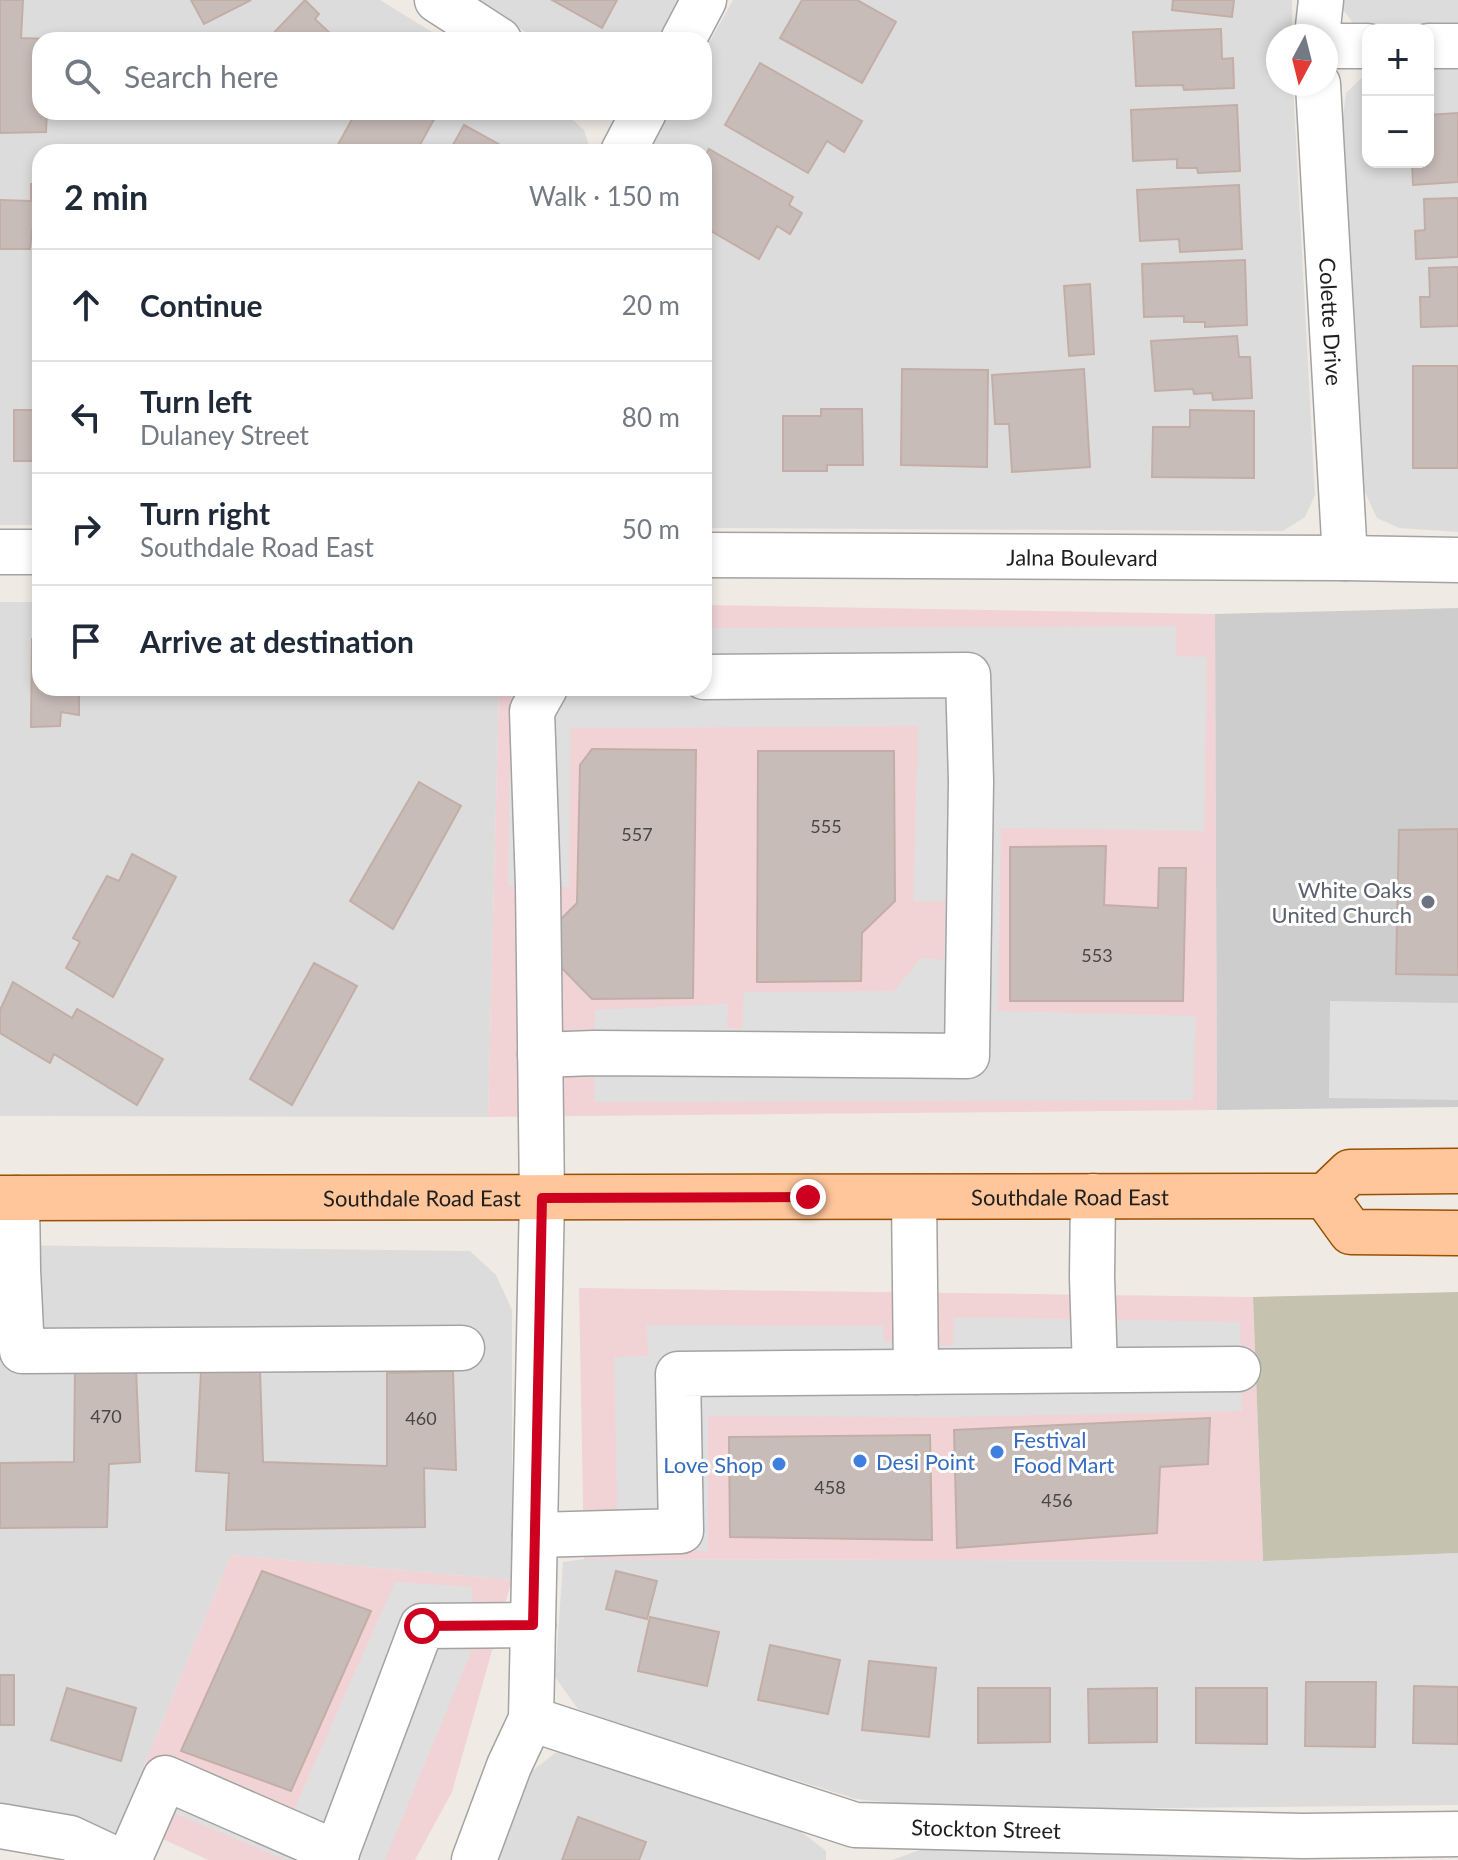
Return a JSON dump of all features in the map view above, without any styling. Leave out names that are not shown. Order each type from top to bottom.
[{"type":"main road","points":[[1458,1171],[1350,1172],[1325,1196],[1351,1232],[1458,1233]]},
{"type":"main road","name":"Southdale Road East","points":[[8,1198],[1325,1196]]},
{"type":"street","points":[[437,0],[487,32]]},
{"type":"street","points":[[687,32],[704,0]]},
{"type":"street","points":[[1318,24],[1321,0]]},
{"type":"street","points":[[1338,46],[1362,46]]},
{"type":"street","points":[[1434,46],[1458,46]]},
{"type":"street","name":"Colette Drive","points":[[1319,96],[1345,558]]},
{"type":"street","points":[[0,552],[32,552]]},
{"type":"street","name":"Jalna Boulevard","points":[[712,555],[1458,560]]},
{"type":"street","points":[[540,1055],[967,1056],[971,781],[968,675],[712,677]]},
{"type":"street","points":[[474,1860],[509,1766],[531,1719],[542,1198],[538,886],[532,711],[540,696]]},
{"type":"street","points":[[1093,1196],[1095,1370]]},
{"type":"street","points":[[914,1197],[916,1372]]},
{"type":"street","points":[[8,1198],[18,1270],[11,1351],[462,1348]]},
{"type":"street","points":[[535,1535],[681,1531],[678,1374],[1238,1369]]},
{"type":"street","points":[[129,1860],[165,1778],[336,1857],[422,1626],[533,1625]]},
{"type":"street","name":"Stockton Street","points":[[531,1719],[854,1842],[1303,1848],[1458,1834]]},
{"type":"street","points":[[0,1826],[70,1838],[117,1860]]},
{"type":"shaded area","points":[[0,0],[380,0],[432,32],[32,32],[32,120],[573,120],[584,130],[588,144],[32,144],[32,525],[0,525]]},
{"type":"shaded area","points":[[473,0],[679,0],[661,32],[526,32]]},
{"type":"shaded area","points":[[733,0],[1292,0],[1292,24],[1266,24],[1266,96],[1294,96],[1315,495],[1305,517],[1283,531],[712,528],[712,144],[652,144],[666,120],[712,120],[712,38]]},
{"type":"shaded area","points":[[1342,0],[1458,0],[1458,30],[1434,30],[1434,24],[1362,24],[1360,33],[1342,8]]},
{"type":"shaded area","points":[[1434,67],[1458,70],[1458,532],[1399,528],[1377,518],[1362,486],[1340,139],[1346,93],[1362,78],[1362,168],[1434,168]]},
{"type":"shaded area","points":[[0,602],[32,602],[32,696],[499,696],[488,1117],[0,1116]]},
{"type":"shaded area","points":[[712,605],[1215,614],[1217,1110],[488,1117],[499,696],[712,696]]},
{"type":"shaded area","points":[[1458,608],[1458,1107],[1217,1110],[1215,614]]},
{"type":"shaded area","points":[[1176,626],[1176,656],[1207,657],[1204,831],[1001,828],[998,1011],[1196,1016],[1193,1100],[594,1102],[595,1010],[728,1004],[727,1028],[742,1029],[744,992],[894,991],[921,958],[944,960],[945,901],[913,901],[918,726],[571,728],[569,887],[508,886],[511,696],[712,696],[712,628]]},
{"type":"shaded area","points":[[1330,1001],[1458,1003],[1458,1100],[1329,1098]]},
{"type":"shaded area","points":[[0,1245],[470,1251],[496,1275],[512,1310],[512,1580],[231,1555],[111,1841],[0,1805]]},
{"type":"shaded area","points":[[579,1288],[1253,1297],[1263,1561],[584,1559]]},
{"type":"shaded area","points":[[1458,1292],[1458,1553],[1263,1561],[1253,1297]]},
{"type":"shaded area","points":[[954,1317],[1240,1322],[1242,1411],[946,1417],[708,1416],[708,1551],[618,1552],[614,1357],[649,1356],[646,1325],[883,1326],[884,1342],[953,1346]]},
{"type":"shaded area","points":[[1458,1553],[1458,1805],[965,1810],[856,1799],[578,1709],[555,1677],[563,1562],[584,1559],[1263,1561]]},
{"type":"shaded area","points":[[231,1555],[512,1580],[452,1792],[415,1860],[208,1860],[122,1820]]},
{"type":"shaded area","points":[[395,1582],[472,1587],[471,1652],[385,1860],[286,1860],[141,1799],[157,1758],[293,1812]]},
{"type":"shaded area","points":[[583,1749],[622,1761],[799,1830],[826,1851],[826,1860],[493,1860],[527,1775],[555,1753]]},
{"type":"shaded area","points":[[928,1847],[1240,1857],[1245,1860],[892,1860]]},
{"type":"building","points":[[0,0],[23,0],[21,38],[32,38],[32,120],[47,120],[46,132],[0,133]]},
{"type":"building","points":[[191,0],[251,0],[204,24]]},
{"type":"building","points":[[305,0],[319,14],[315,19],[329,32],[275,32]]},
{"type":"building","points":[[552,0],[617,0],[602,28]]},
{"type":"building","points":[[802,0],[857,0],[896,22],[862,83],[780,38]]},
{"type":"building","points":[[1173,0],[1234,0],[1232,17],[1172,10]]},
{"type":"building","points":[[1221,29],[1222,59],[1233,58],[1234,88],[1184,90],[1183,85],[1136,86],[1133,32]]},
{"type":"building","points":[[760,63],[862,121],[844,152],[827,141],[808,173],[725,125]]},
{"type":"building","points":[[1237,105],[1240,171],[1198,173],[1197,168],[1177,168],[1177,159],[1133,161],[1131,110]]},
{"type":"building","points":[[1458,113],[1458,182],[1413,185],[1412,168],[1434,168],[1434,115]]},
{"type":"building","points":[[352,120],[434,120],[420,144],[338,144]]},
{"type":"building","points":[[464,125],[498,144],[453,144]]},
{"type":"building","points":[[712,151],[793,197],[789,205],[802,213],[790,234],[777,226],[759,259],[712,232]]},
{"type":"building","points":[[32,184],[30,249],[0,249],[0,200],[31,201]]},
{"type":"building","points":[[1239,185],[1242,249],[1180,252],[1179,239],[1140,241],[1137,190]]},
{"type":"building","points":[[1458,198],[1458,257],[1416,259],[1415,231],[1425,230],[1424,199]]},
{"type":"building","points":[[1245,260],[1247,325],[1205,327],[1205,322],[1184,322],[1184,316],[1144,317],[1142,264]]},
{"type":"building","points":[[1458,267],[1458,326],[1421,327],[1420,297],[1430,297],[1429,268]]},
{"type":"building","points":[[1090,284],[1094,354],[1069,356],[1064,286]]},
{"type":"building","points":[[1237,336],[1239,357],[1250,357],[1252,398],[1213,400],[1212,393],[1194,394],[1193,389],[1155,391],[1151,341]]},
{"type":"building","points":[[1413,366],[1458,366],[1458,468],[1413,468]]},
{"type":"building","points":[[902,369],[988,370],[987,467],[901,465]]},
{"type":"building","points":[[1084,369],[1090,467],[1012,472],[1009,424],[995,424],[992,375]]},
{"type":"building","points":[[821,409],[862,409],[863,465],[827,465],[827,471],[783,471],[783,416],[821,416]]},
{"type":"building","points":[[14,410],[32,410],[32,461],[14,461]]},
{"type":"building","points":[[1190,410],[1254,411],[1254,478],[1152,477],[1153,427],[1190,427]]},
{"type":"building","points":[[32,639],[32,696],[79,696],[79,715],[61,712],[60,726],[31,727]]},
{"type":"building","points":[[592,749],[696,750],[693,998],[592,999],[552,958],[553,927],[577,903],[580,765]]},
{"type":"building","points":[[758,751],[894,751],[895,901],[862,933],[861,981],[757,982]]},
{"type":"building","points":[[419,782],[461,806],[393,929],[350,901]]},
{"type":"building","name":"White Oaks United Church","points":[[1458,829],[1458,975],[1396,974],[1399,830]]},
{"type":"building","points":[[1106,846],[1104,905],[1158,908],[1159,868],[1186,868],[1183,1001],[1010,1001],[1010,847]]},
{"type":"building","points":[[132,854],[176,877],[113,997],[66,968],[80,942],[73,938],[107,876],[119,881]]},
{"type":"building","points":[[314,963],[357,986],[292,1105],[250,1079]]},
{"type":"building","points":[[13,982],[72,1018],[77,1009],[163,1059],[137,1105],[54,1054],[50,1063],[0,1033],[0,1010]]},
{"type":"building","points":[[75,1369],[136,1370],[140,1462],[109,1464],[107,1527],[0,1528],[0,1463],[74,1462]]},
{"type":"building","points":[[260,1370],[263,1462],[387,1466],[387,1373],[453,1371],[456,1470],[424,1468],[425,1527],[226,1530],[229,1473],[196,1471],[201,1371]]},
{"type":"building","points":[[1210,1418],[1208,1464],[1160,1467],[1157,1533],[957,1548],[954,1430]]},
{"type":"building","points":[[930,1435],[932,1540],[730,1537],[729,1437]]},
{"type":"building","points":[[262,1571],[371,1611],[291,1791],[181,1751]]},
{"type":"building","points":[[616,1571],[657,1581],[647,1619],[606,1609]]},
{"type":"building","points":[[650,1617],[719,1632],[707,1686],[638,1671]]},
{"type":"building","points":[[770,1645],[840,1660],[828,1714],[758,1700]]},
{"type":"building","points":[[869,1661],[936,1668],[929,1737],[862,1730]]},
{"type":"building","points":[[0,1675],[14,1675],[14,1725],[0,1725]]},
{"type":"building","points":[[1306,1682],[1376,1682],[1375,1747],[1305,1746]]},
{"type":"building","points":[[1414,1686],[1458,1687],[1458,1744],[1413,1743]]},
{"type":"building","points":[[67,1688],[136,1708],[121,1761],[51,1740]]},
{"type":"building","points":[[978,1688],[1050,1688],[1050,1742],[978,1743]]},
{"type":"building","points":[[1157,1688],[1157,1742],[1089,1743],[1088,1689]]},
{"type":"building","points":[[1196,1688],[1267,1688],[1267,1744],[1196,1743]]},
{"type":"building","points":[[578,1817],[646,1842],[639,1860],[562,1860]]},
{"type":"place","name":"White Oaks United Church","points":[[1428,902]]},
{"type":"place","name":"Festival Food Mart","points":[[997,1452]]},
{"type":"place","name":"Desi Point","points":[[860,1461]]},
{"type":"place","name":"Love Shop","points":[[779,1464]]},
{"type":"route","points":[[422,1626],[533,1625],[542,1198],[808,1197]]}]
